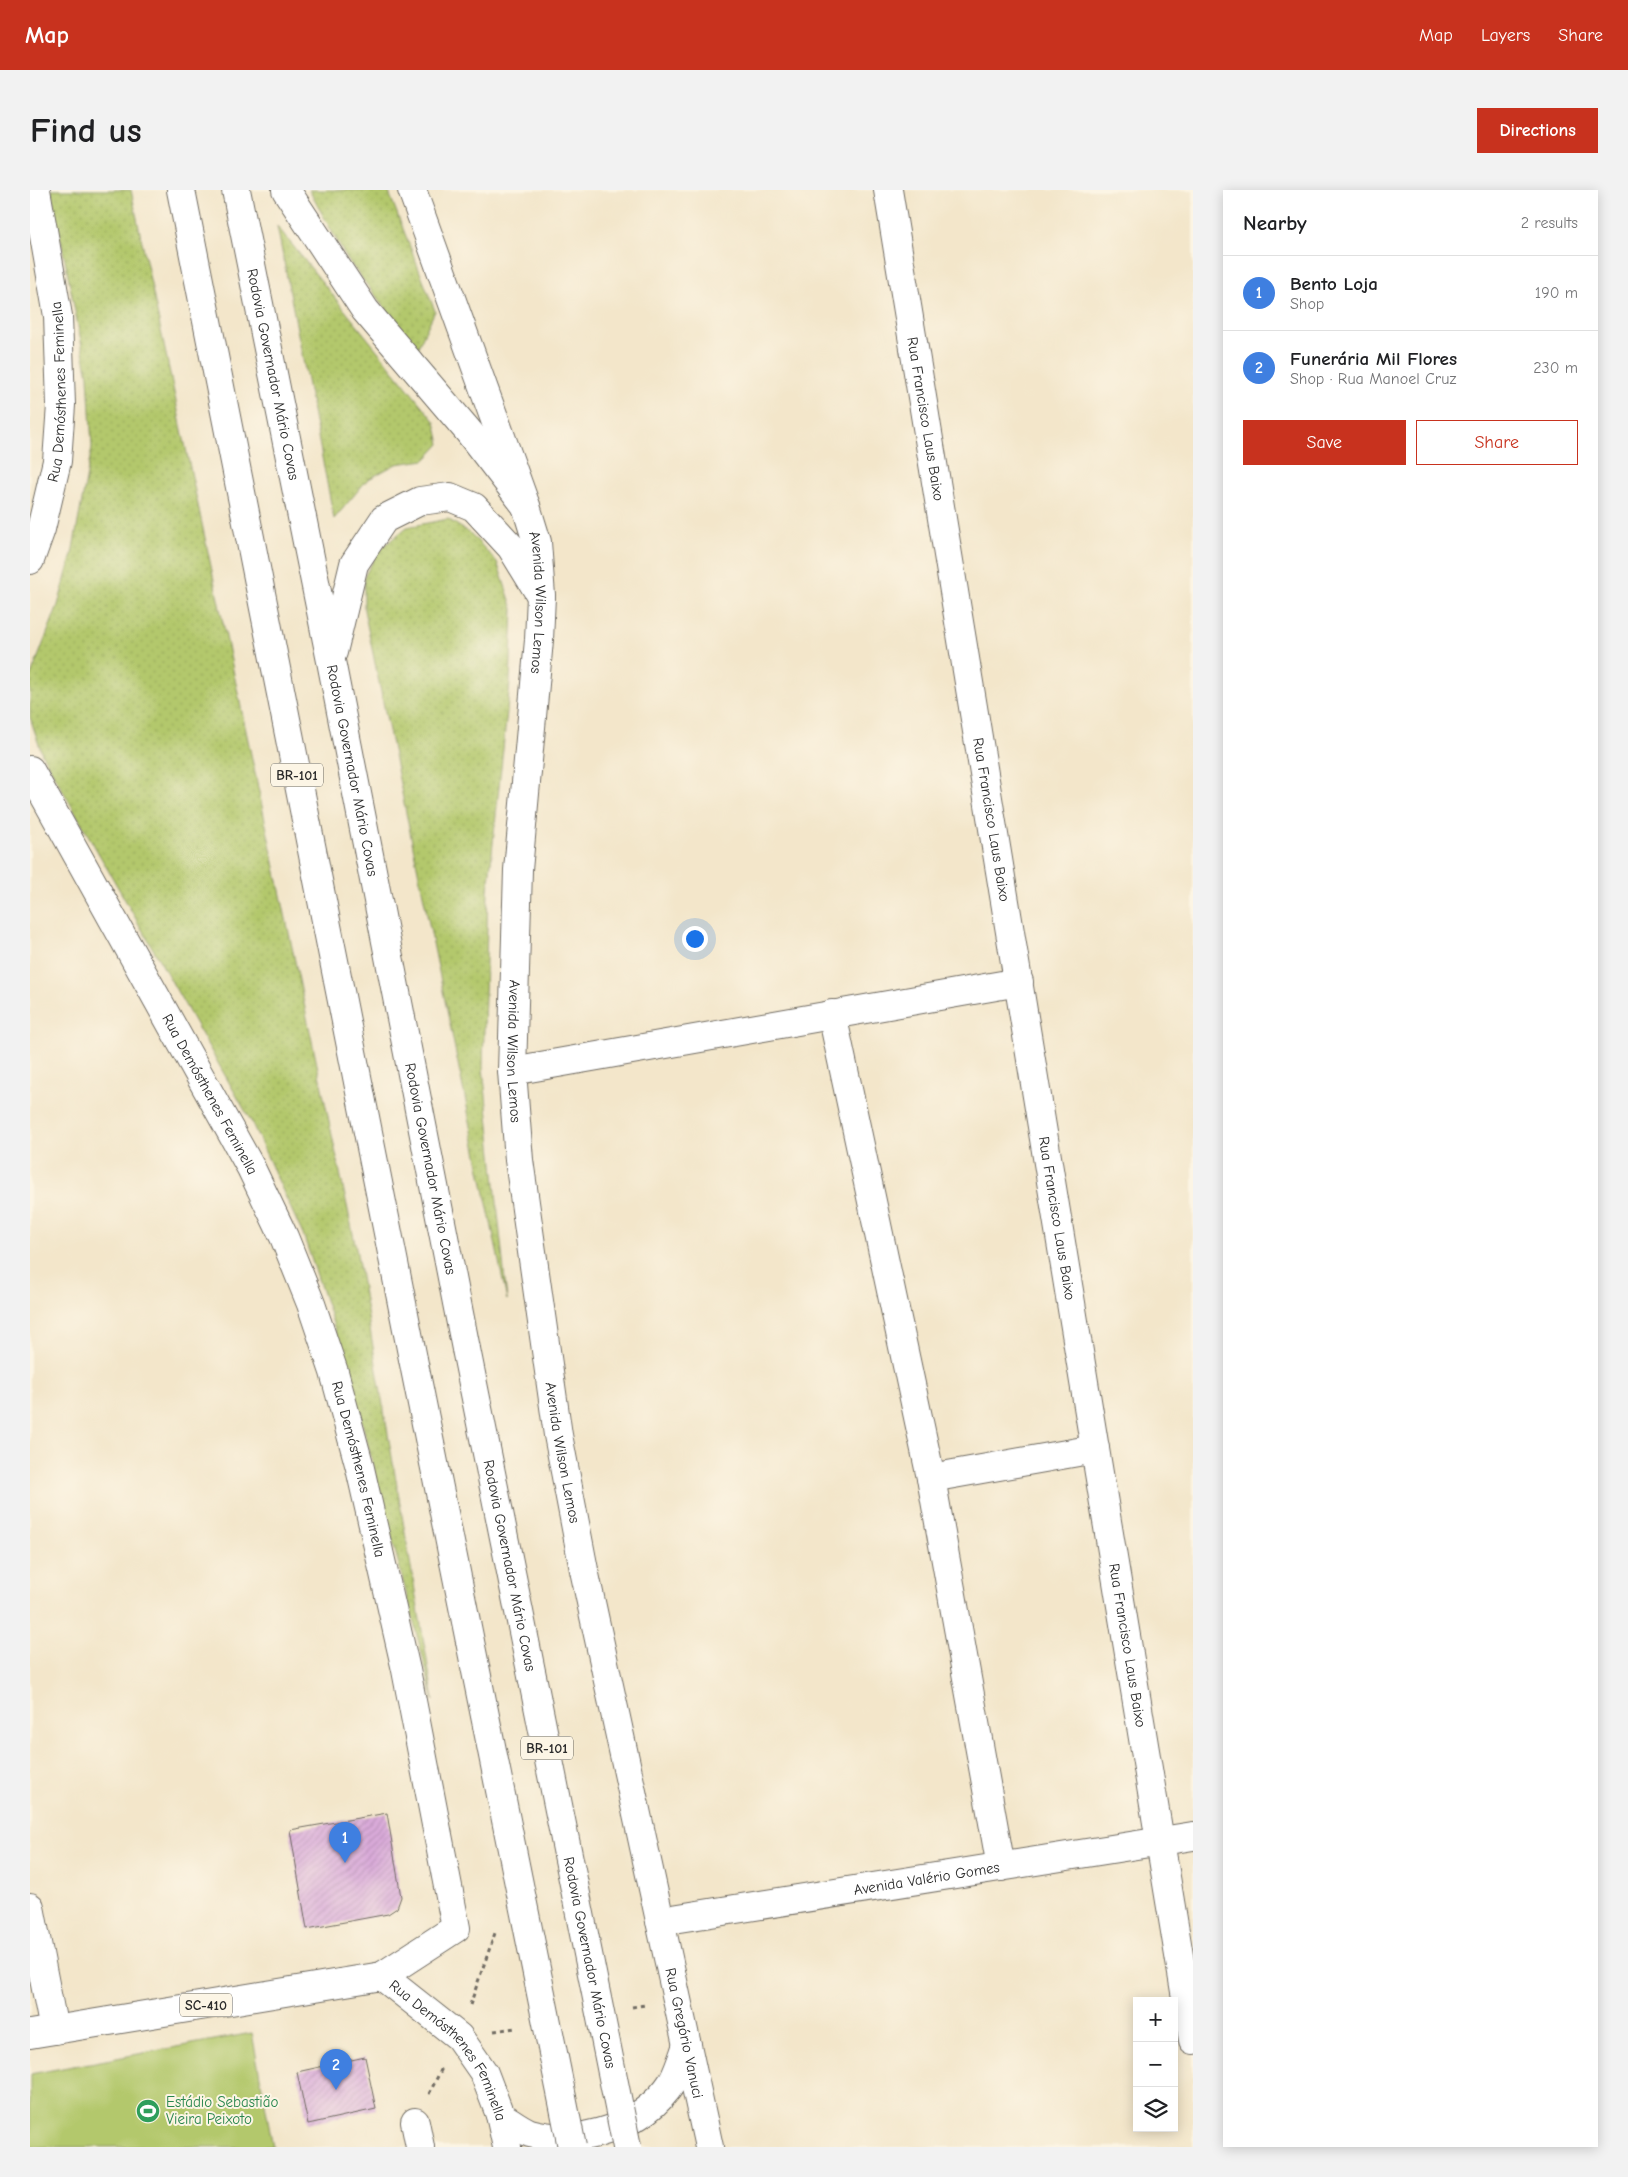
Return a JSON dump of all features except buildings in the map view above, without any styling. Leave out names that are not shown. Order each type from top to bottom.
[{"type":"main road","name":"Rua Demósthenes Feminella","points":[[30,560],[41,529],[57,461],[61,405],[58,316],[36,190]]},
{"type":"main road","name":"BR-101","points":[[181,190],[413,1359],[572,2147]]},
{"type":"main road","name":"Rodovia Governador Mário Covas","points":[[236,190],[331,661],[466,1349],[627,2147]]},
{"type":"main road","points":[[286,190],[365,310],[468,432],[526,506]]},
{"type":"main road","name":"Avenida Wilson Lemos","points":[[412,190],[526,506],[537,542],[541,596],[539,640],[518,870],[512,1070],[518,1160],[558,1435],[584,1570],[660,1920]]},
{"type":"main road","name":"Rua Francisco Laus Baixo","points":[[888,190],[1193,2040]]},
{"type":"main road","points":[[331,661],[354,564],[384,519],[420,501],[450,497],[474,507],[511,547],[541,596]]},
{"type":"main road","name":"Rua Demósthenes Feminella","points":[[30,770],[251,1168],[297,1270],[334,1372],[359,1464],[406,1670],[456,1928],[382,1976],[458,2037],[484,2073],[500,2115],[506,2147]]},
{"type":"main road","points":[[512,1070],[1019,982]]},
{"type":"main road","points":[[832,1014],[931,1478],[1002,1866]]},
{"type":"main road","points":[[931,1478],[1095,1449]]},
{"type":"main road","name":"Avenida Valério Gomes","points":[[660,1920],[1193,1836]]},
{"type":"main road","points":[[30,1907],[42,2032]]},
{"type":"main road","name":"Rua Gregório Vanuci","points":[[660,1920],[709,2147]]},
{"type":"main road","name":"SC-410","points":[[42,2032],[382,1976]]},
{"type":"main road","points":[[500,2115],[530,2132],[562,2138],[594,2135],[625,2124],[652,2105],[673,2080],[687,2045]]},
{"type":"path","points":[[417,2134],[458,2037],[496,1931]]},
{"type":"green space","points":[[51,190],[131,190],[356,1248],[434,1701],[348,1368],[304,1237],[251,1121],[42,754],[30,717],[30,678],[58,605],[72,554],[92,447],[88,376]]},
{"type":"green space","points":[[309,190],[388,190],[435,311],[417,349],[347,259]]},
{"type":"green space","points":[[277,226],[435,422],[440,444],[425,460],[396,464],[367,480],[334,519]]},
{"type":"green space","points":[[448,519],[471,534],[497,562],[513,609],[510,683],[488,891],[483,1067],[507,1300],[364,610],[364,577],[379,550],[407,527]]},
{"type":"green space","name":"Estádio Sebastião Vieira Peixoto","points":[[252,2033],[273,2147],[30,2147],[30,2074]]},
{"type":"place","name":"Bento Loja","points":[[345,1863]]},
{"type":"place","name":"Funerária Mil Flores","points":[[336,2090]]},
{"type":"place","name":"Estádio Sebastião Vieira Peixoto","points":[[148,2111]]}]
